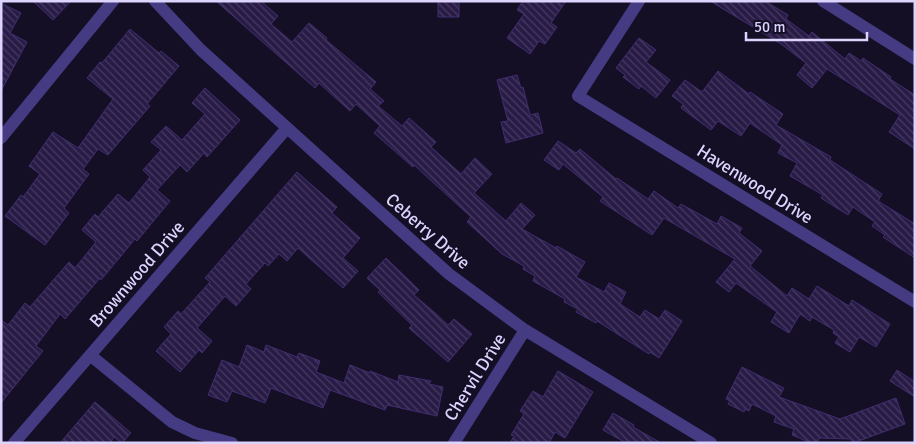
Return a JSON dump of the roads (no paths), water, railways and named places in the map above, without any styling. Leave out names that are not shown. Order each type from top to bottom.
[{"type":"street","points":[[1,138],[113,1]]},
{"type":"street","name":"Ceberry Drive","points":[[155,1],[201,50],[449,274],[525,330],[711,443]]},
{"type":"street","name":"Havenwood Drive","points":[[638,1],[578,96],[915,302]]},
{"type":"street","points":[[823,1],[915,59]]},
{"type":"street","name":"Brownwood Drive","points":[[14,443],[287,128]]},
{"type":"street","name":"Chervil Drive","points":[[454,443],[525,330]]},
{"type":"street","points":[[90,355],[172,422],[195,433],[232,443]]}]
